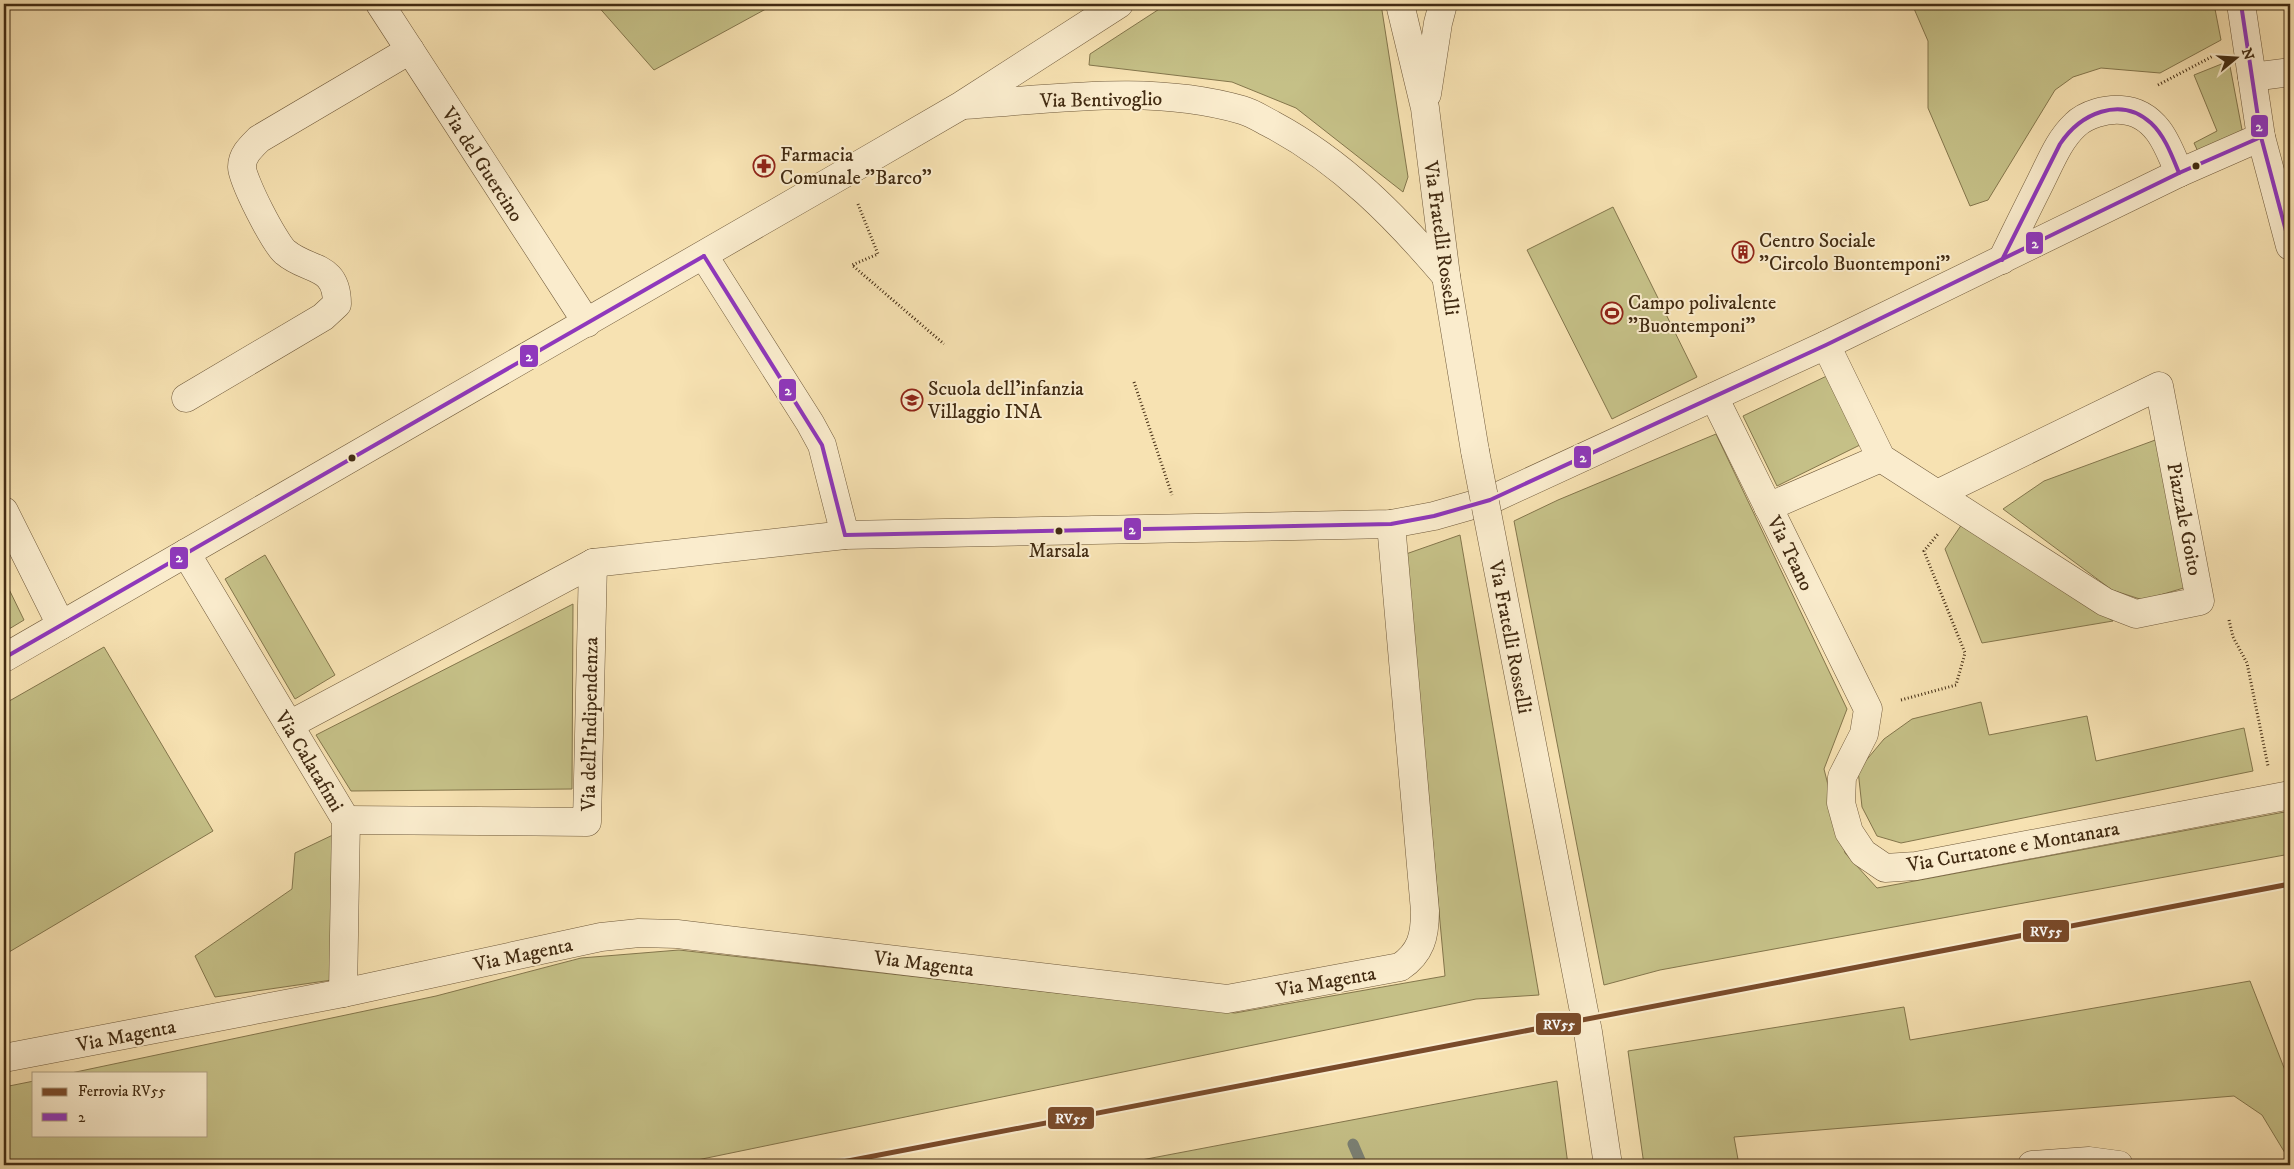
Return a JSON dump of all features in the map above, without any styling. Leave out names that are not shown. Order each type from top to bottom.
[{"type":"street","name":"Via del Guercino","points":[[380,4],[587,323]]},
{"type":"street","name":"Via Bentivoglio","points":[[4,658],[704,256],[962,105],[1119,4]]},
{"type":"street","points":[[1400,4],[1426,108]]},
{"type":"street","points":[[1426,108],[1438,23],[1443,4]]},
{"type":"street","points":[[2241,4],[2261,137],[2290,246]]},
{"type":"street","points":[[186,398],[323,317],[337,304],[337,291],[330,276],[284,252],[248,190],[242,167],[247,150],[259,138],[410,50]]},
{"type":"street","points":[[2252,78],[2290,72]]},
{"type":"street","name":"Via Bentivoglio","points":[[962,105],[1128,94],[1184,98],[1244,110],[1294,136],[1341,169],[1413,238],[1446,276]]},
{"type":"street","name":"Via Fratelli Rosselli","points":[[1426,108],[1446,276],[1475,451],[1588,1032],[1608,1165]]},
{"type":"street","points":[[2002,260],[2059,145],[2075,124],[2094,114],[2113,109],[2132,110],[2152,122],[2167,142],[2179,173]]},
{"type":"street","points":[[289,725],[593,563],[845,535],[1391,524],[1434,516],[1490,500],[1826,345],[2179,173],[2261,137]]},
{"type":"street","points":[[704,256],[822,444],[845,535]]},
{"type":"street","points":[[1768,506],[1881,458],[1826,345]]},
{"type":"street","name":"Piazzale Goito","points":[[1881,458],[1947,501],[2105,602],[2136,614],[2200,601],[2159,386],[1947,501]]},
{"type":"street","name":"Via Teano","points":[[1714,397],[1868,709]]},
{"type":"street","points":[[4,511],[61,624]]},
{"type":"street","name":"Via Magenta","points":[[7,1052],[344,993],[601,937],[638,933],[677,934],[1226,999],[1400,968],[1412,959],[1421,945],[1425,930],[1425,911],[1391,524]]},
{"type":"street","name":"Via Calatafimi","points":[[186,553],[346,820],[344,993]]},
{"type":"street","name":"Via dell'Indipendenza","points":[[346,820],[588,822],[593,563]]},
{"type":"street","name":"Via Curtatone e Montanara","points":[[1868,709],[1864,734],[1842,777],[1841,803],[1849,832],[1863,853],[1885,868],[1916,866],[2282,797]]},
{"type":"street","points":[[2032,1165],[2089,1161],[2119,1165]]},
{"type":"path","points":[[2113,109],[2246,38]]},
{"type":"path","points":[[845,173],[878,254],[852,265],[944,344]]},
{"type":"path","points":[[1134,382],[1184,528]]},
{"type":"path","points":[[1868,709],[1956,685],[1965,653],[1924,551],[1947,501]]},
{"type":"path","points":[[2200,601],[2224,600],[2233,637],[2247,663],[2282,797]]},
{"type":"shaded area","points":[[596,4],[775,4],[654,70]]},
{"type":"shaded area","points":[[1167,4],[1381,4],[1408,177],[1403,192],[1296,108],[1232,82],[1089,65],[1090,54]]},
{"type":"shaded area","points":[[1912,4],[2214,4],[2221,40],[2160,73],[2101,68],[2073,77],[2055,90],[1988,200],[1970,206],[1928,108],[1928,41]]},
{"type":"shaded area","points":[[2229,61],[2243,135],[2201,158],[2194,143],[2217,131],[2194,75]]},
{"type":"shaded area","name":"Campo polivalente \"Buontemponi\"","points":[[1613,207],[1697,377],[1612,419],[1527,250]]},
{"type":"shaded area","points":[[1833,373],[1866,442],[1777,486],[1743,416]]},
{"type":"shaded area","points":[[1716,434],[1847,709],[1824,769],[1845,853],[1877,888],[2290,811],[2290,854],[1660,970],[1604,985],[1514,521],[1558,500]]},
{"type":"shaded area","points":[[2158,439],[2187,587],[2143,600],[2112,590],[2003,509],[2044,481]]},
{"type":"shaded area","points":[[1962,524],[2113,621],[1982,643],[1945,549]]},
{"type":"shaded area","points":[[1460,535],[1539,995],[1476,999],[673,1165],[4,1165],[4,1087],[32,1081],[32,1136],[208,1136],[208,1072],[76,1072],[436,996],[581,958],[679,950],[1235,1013],[1445,976],[1406,554]]},
{"type":"shaded area","points":[[265,555],[335,675],[295,699],[225,579]]},
{"type":"shaded area","points":[[4,579],[24,620],[4,632]]},
{"type":"shaded area","points":[[573,604],[572,789],[351,791],[316,735]]},
{"type":"shaded area","points":[[104,647],[213,831],[4,955],[4,704]]},
{"type":"shaded area","points":[[1981,702],[1989,735],[2087,716],[2096,761],[2244,728],[2253,771],[1901,843],[1877,836],[1862,807],[1858,770],[1884,739],[1912,719]]},
{"type":"shaded area","points":[[337,833],[332,980],[215,997],[195,956],[292,889],[295,853]]},
{"type":"shaded area","points":[[2250,981],[2290,1083],[2290,1165],[2288,1165],[2285,1153],[2262,1115],[2234,1096],[1734,1137],[1739,1165],[1644,1165],[1628,1051],[1904,1007],[1910,1040]]},
{"type":"shaded area","points":[[1557,1081],[1568,1165],[1115,1165]]},
{"type":"waterway","points":[[1353,1144],[1362,1165]]},
{"type":"rail line","name":"RV55","points":[[827,1165],[2290,884]]},
{"type":"transit line","name":"2","points":[[2241,4],[2261,137],[2290,246]]},
{"type":"transit line","name":"2","points":[[2002,260],[2060,144],[2068,133],[2089,117],[2114,109],[2127,110],[2139,115],[2156,128],[2168,146],[2179,173]]},
{"type":"transit line","name":"2","points":[[845,535],[1391,524],[1434,516],[1490,500],[1826,345],[2179,173],[2261,137]]},
{"type":"transit line","name":"2","points":[[704,256],[822,445],[845,535]]},
{"type":"transit line","name":"2","points":[[4,658],[704,256]]},
{"type":"place","name":"Farmacia Comunale \"Barco\"","points":[[764,166]]},
{"type":"place","name":"Centro Sociale \"Circolo Buontemponi\"","points":[[1743,252]]},
{"type":"place","name":"Campo polivalente \"Buontemponi\"","points":[[1612,313]]},
{"type":"place","name":"Scuola dell'infanzia Villaggio INA","points":[[912,400]]},
{"type":"place","name":"Marsala","points":[[1059,531]]}]
